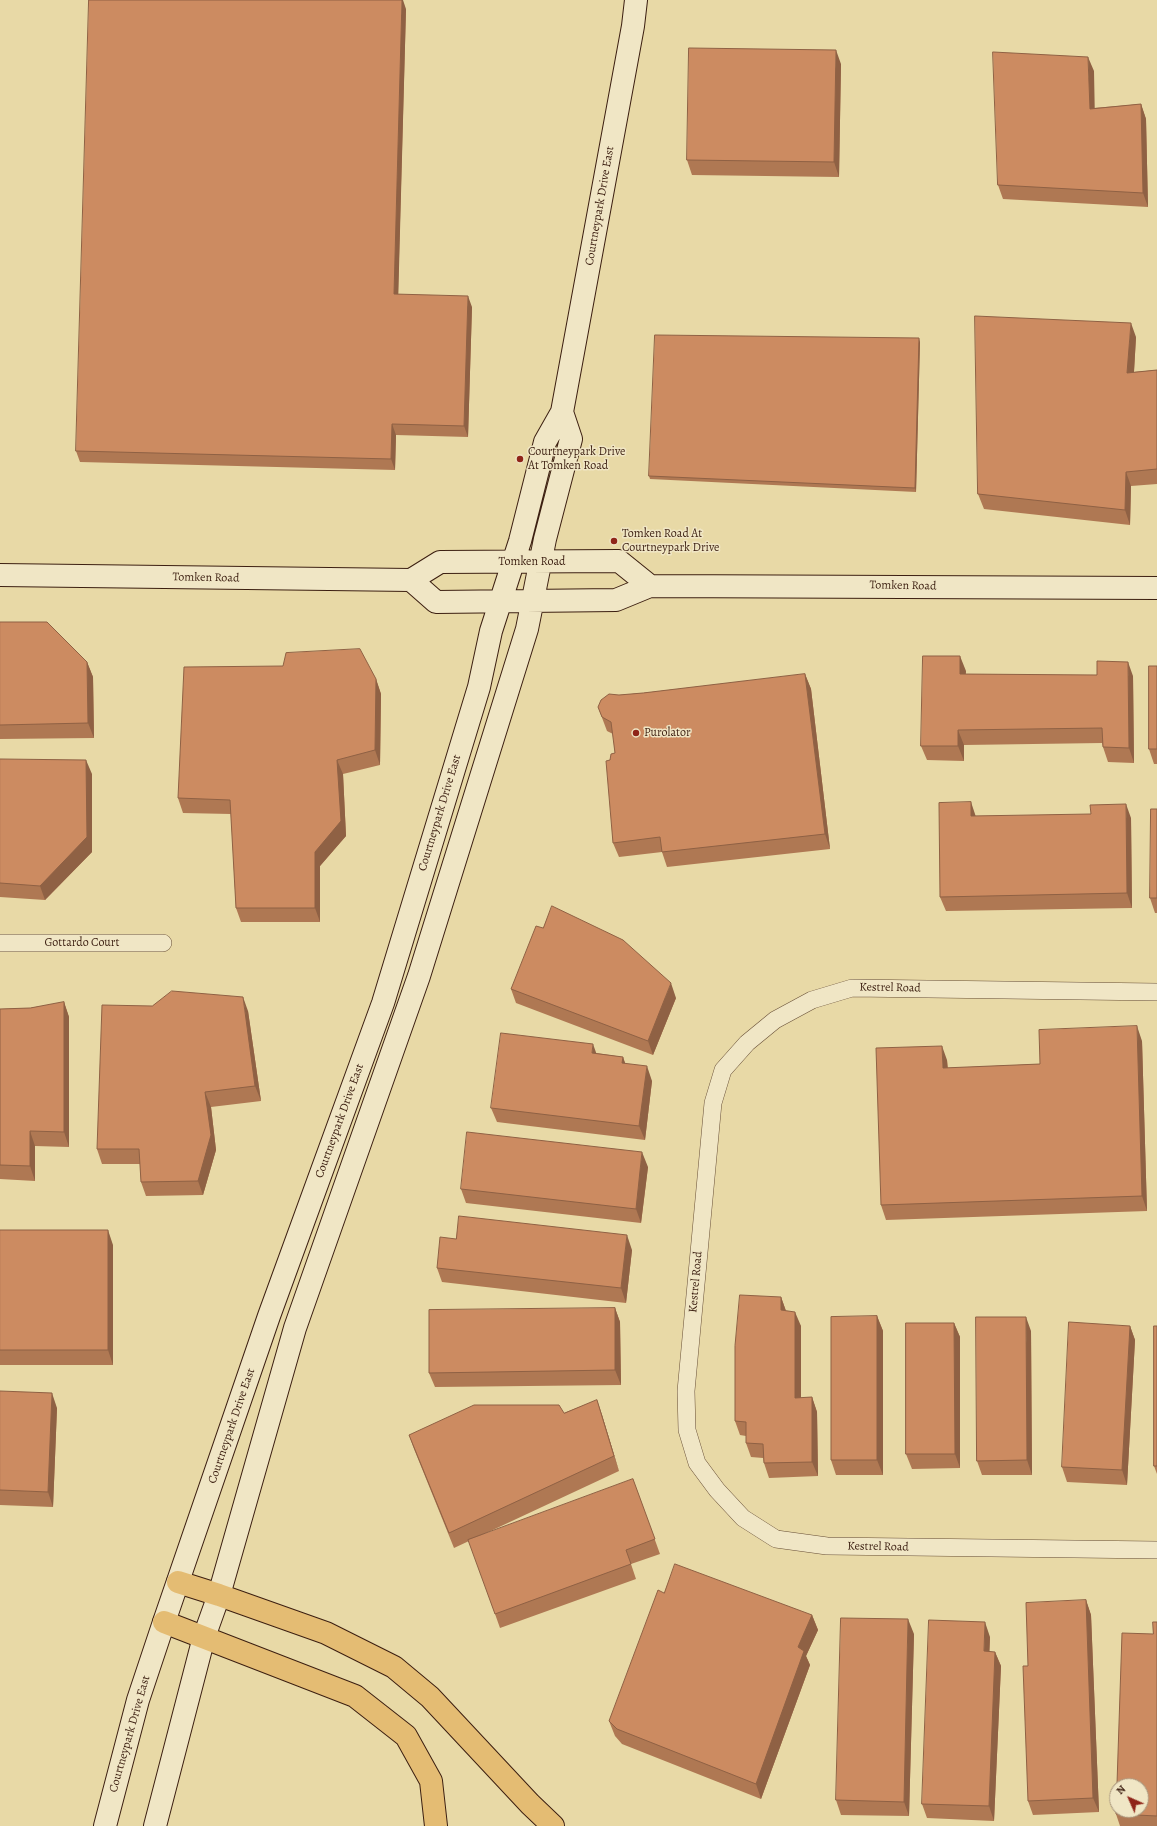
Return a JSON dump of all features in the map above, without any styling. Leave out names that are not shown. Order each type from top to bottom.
[{"type":"highway","points":[[178,1582],[326,1633],[394,1667],[430,1697],[530,1804],[553,1826]]},
{"type":"highway","points":[[164,1622],[355,1696],[406,1736],[430,1781],[436,1826]]},
{"type":"main road","name":"Courtneypark Drive East","points":[[105,1826],[138,1700],[164,1622],[269,1316],[383,1003],[479,687],[492,631],[513,562],[545,442],[562,412],[633,26],[636,0]]},
{"type":"main road","name":"Courtneypark Drive East","points":[[155,1826],[204,1637],[219,1595],[295,1328],[419,976],[527,629],[540,562],[571,439],[562,412]]},
{"type":"main road","name":"Tomken Road","points":[[0,575],[411,580],[440,562],[619,561],[650,586]]},
{"type":"main road","name":"Tomken Road","points":[[411,580],[436,602],[616,600],[650,586],[1157,588]]},
{"type":"street","name":"Gottardo Court","points":[[0,943],[163,943]]},
{"type":"street","name":"Kestrel Road","points":[[1157,992],[852,988],[812,1000],[775,1020],[747,1043],[723,1070],[712,1103],[686,1391],[687,1430],[697,1463],[716,1490],[743,1518],[776,1538],[827,1546],[1157,1550]]},
{"type":"building","points":[[89,0],[402,0],[394,294],[468,296],[464,426],[392,424],[391,459],[76,451]]},
{"type":"building","points":[[689,48],[836,50],[834,162],[687,160]]},
{"type":"building","points":[[993,52],[1088,57],[1090,109],[1141,104],[1143,193],[998,185]]},
{"type":"building","points":[[975,316],[1131,323],[1127,373],[1157,370],[1157,469],[1126,472],[1125,510],[978,494]]},
{"type":"building","points":[[655,335],[919,338],[915,488],[649,476]]},
{"type":"building","points":[[0,622],[47,622],[87,662],[88,723],[0,725]]},
{"type":"building","points":[[360,649],[376,679],[375,750],[337,760],[341,821],[315,852],[315,908],[236,908],[230,800],[178,798],[184,667],[283,666],[286,653]]},
{"type":"building","points":[[923,656],[960,656],[960,674],[1097,675],[1097,661],[1128,662],[1129,748],[1103,747],[1102,728],[958,730],[958,746],[921,746]]},
{"type":"building","points":[[1149,666],[1157,666],[1157,749],[1149,749]]},
{"type":"building","name":"Purolator","points":[[805,674],[825,834],[662,852],[660,837],[613,843],[606,761],[610,760],[611,754],[615,753],[611,722],[602,717],[598,707],[601,700],[609,694],[619,695],[643,693]]},
{"type":"building","points":[[0,759],[86,760],[87,837],[40,886],[0,883]]},
{"type":"building","points":[[971,802],[971,816],[1091,814],[1090,805],[1126,804],[1127,893],[940,897],[939,803]]},
{"type":"building","points":[[1151,809],[1157,809],[1157,898],[1150,898]]},
{"type":"building","points":[[552,906],[623,940],[671,983],[648,1041],[511,989],[536,926],[543,928]]},
{"type":"building","points":[[172,991],[243,997],[255,1086],[205,1092],[211,1135],[198,1181],[141,1182],[139,1149],[97,1149],[102,1005],[152,1006]]},
{"type":"building","points":[[64,1002],[64,1132],[30,1131],[30,1166],[0,1165],[0,1009],[30,1008]]},
{"type":"building","points":[[1137,1026],[1142,1196],[881,1205],[876,1048],[942,1046],[943,1068],[1040,1064],[1039,1030]]},
{"type":"building","points":[[501,1033],[593,1044],[592,1053],[623,1057],[622,1063],[647,1066],[639,1126],[491,1108]]},
{"type":"building","points":[[467,1132],[642,1152],[636,1209],[461,1189]]},
{"type":"building","points":[[459,1216],[627,1235],[621,1288],[437,1268],[440,1237],[456,1239]]},
{"type":"building","points":[[0,1230],[108,1230],[108,1350],[0,1350]]},
{"type":"building","points":[[740,1295],[781,1297],[781,1310],[795,1312],[795,1398],[812,1397],[812,1462],[764,1463],[763,1444],[746,1443],[746,1422],[735,1421],[735,1346]]},
{"type":"building","points":[[615,1308],[615,1370],[429,1373],[429,1310]]},
{"type":"building","points":[[877,1316],[877,1460],[831,1460],[831,1317]]},
{"type":"building","points":[[976,1317],[1026,1317],[1027,1460],[977,1461]]},
{"type":"building","points":[[1069,1322],[1130,1326],[1122,1470],[1062,1467]]},
{"type":"building","points":[[906,1323],[954,1323],[955,1454],[906,1454]]},
{"type":"building","points":[[1154,1326],[1157,1326],[1157,1466],[1154,1466]]},
{"type":"building","points":[[0,1391],[52,1393],[48,1492],[0,1490]]},
{"type":"building","points":[[597,1400],[614,1456],[449,1533],[409,1435],[474,1405],[559,1405],[564,1413]]},
{"type":"building","points":[[633,1479],[655,1539],[626,1550],[631,1564],[495,1614],[468,1540]]},
{"type":"building","points":[[675,1564],[812,1615],[798,1647],[804,1651],[756,1784],[617,1729],[609,1721],[658,1590],[664,1593]]},
{"type":"building","points":[[1086,1600],[1093,1798],[1028,1801],[1023,1666],[1028,1666],[1026,1603]]},
{"type":"building","points":[[841,1618],[908,1619],[904,1802],[836,1800]]},
{"type":"building","points":[[929,1620],[985,1622],[984,1651],[995,1652],[989,1806],[922,1804]]},
{"type":"building","points":[[1153,1622],[1157,1622],[1157,1816],[1149,1816],[1149,1778],[1117,1778],[1122,1633],[1153,1634]]},
{"type":"place","name":"Courtneypark Drive At Tomken Road","points":[[520,459]]},
{"type":"place","name":"Tomken Road At Courtneypark Drive","points":[[614,541]]},
{"type":"place","name":"Purolator","points":[[636,733]]}]
